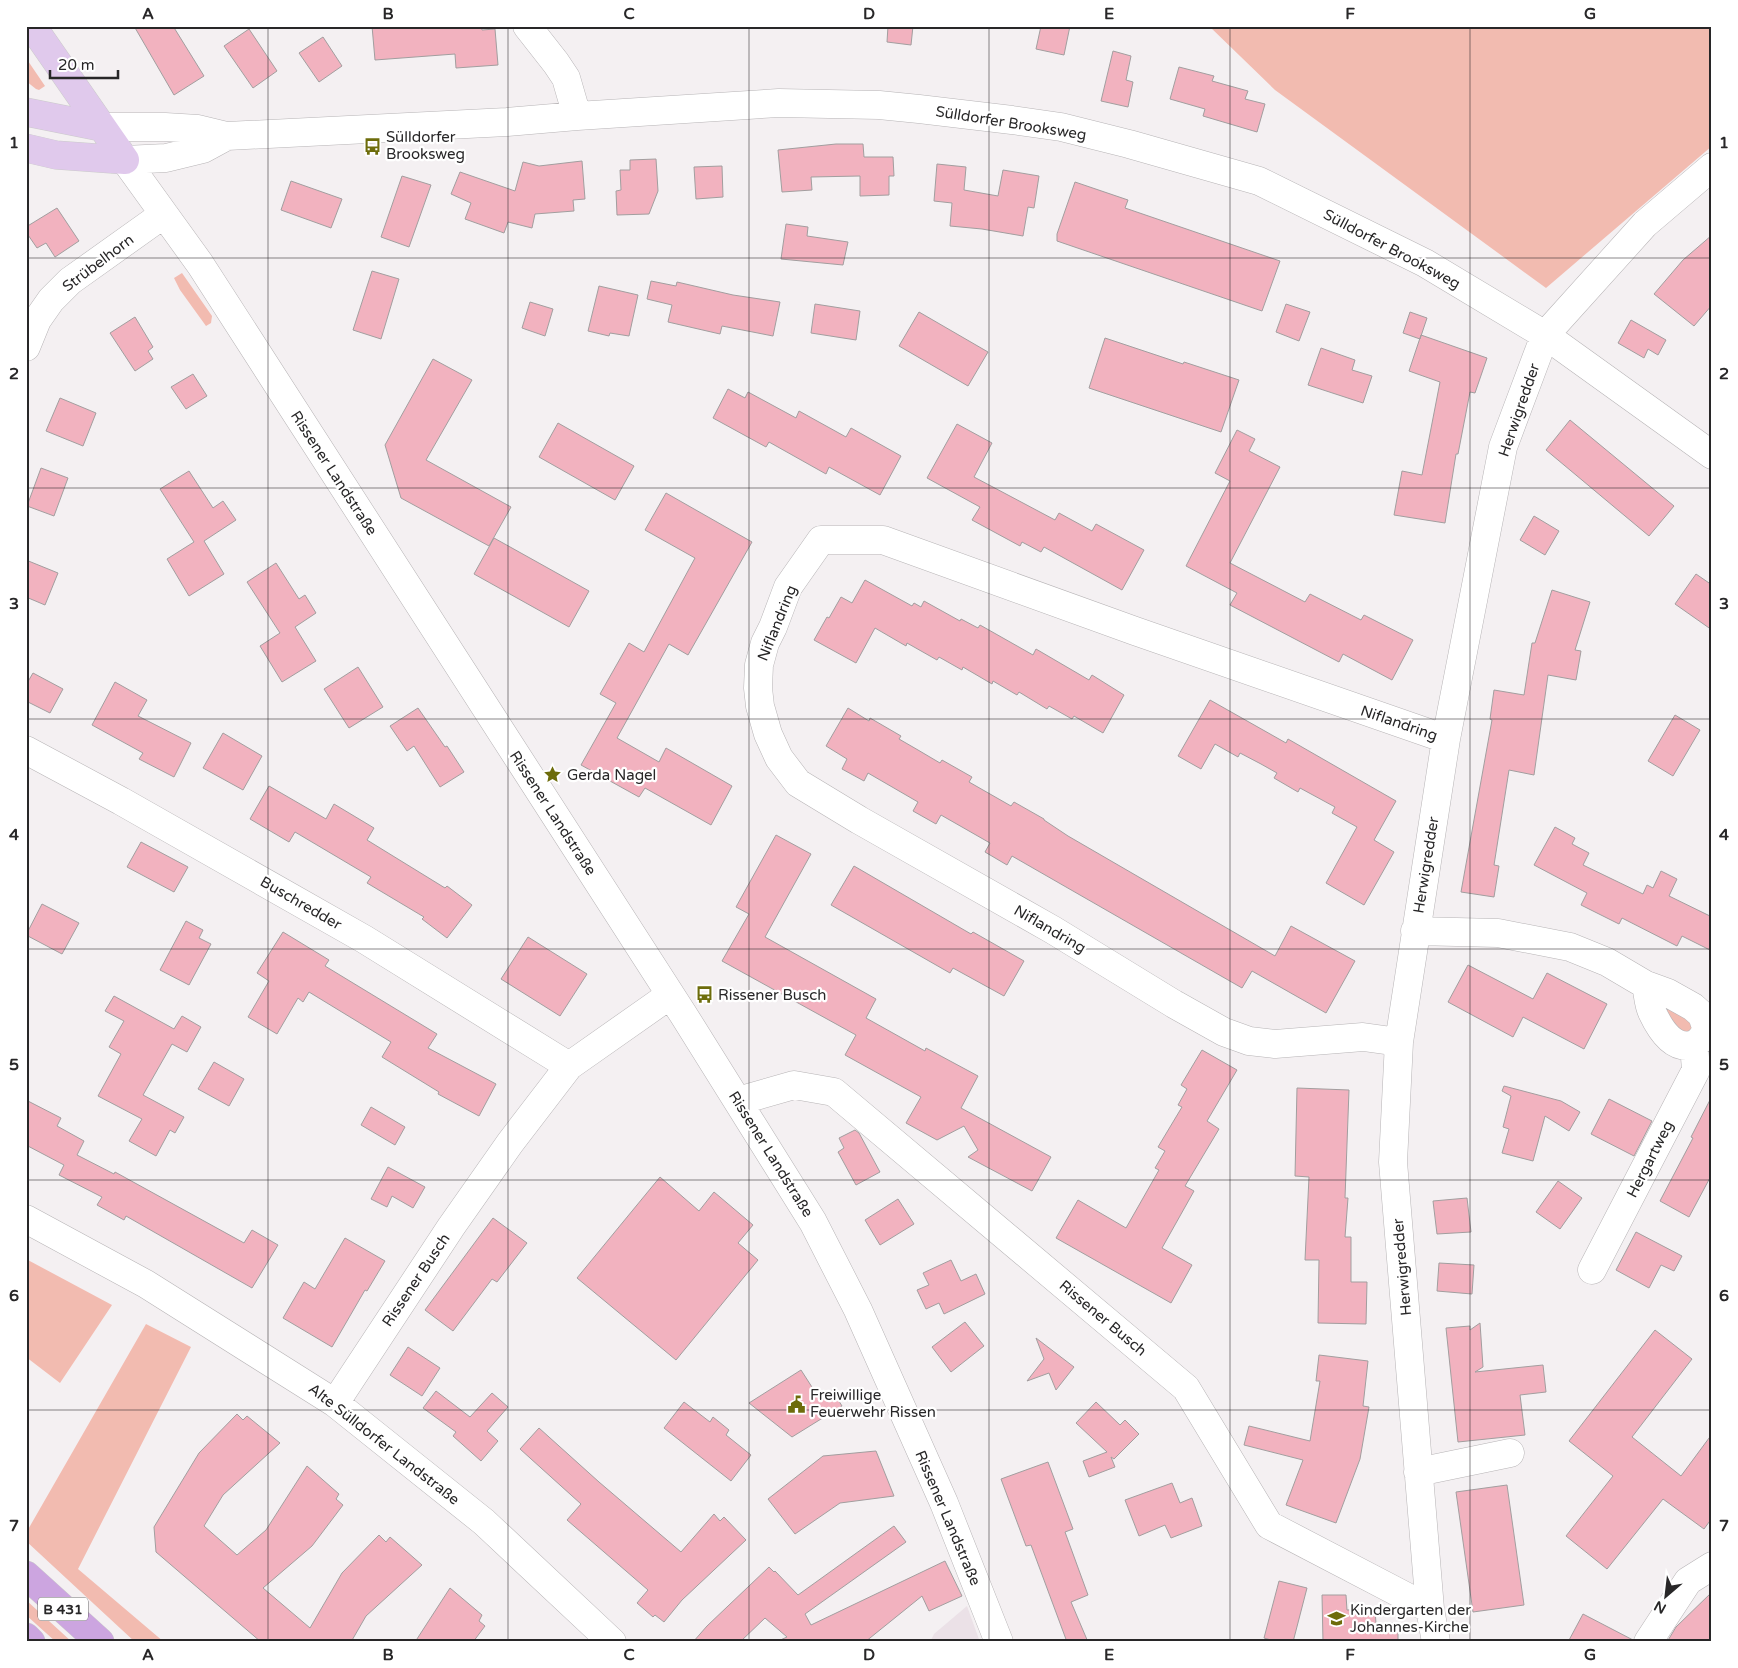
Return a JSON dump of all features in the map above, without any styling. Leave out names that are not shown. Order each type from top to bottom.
[{"type":"highway","name":"B 431","points":[[26,1575],[100,1642]]},
{"type":"highway","name":"B 431","points":[[26,1637],[31,1642]]},
{"type":"main road","name":"Rissener Landstraße","points":[[32,26],[125,160]]},
{"type":"main road","name":"Sülldorfer Brooksweg","points":[[26,112],[101,127]]},
{"type":"main road","name":"Sülldorfer Brooksweg","points":[[26,148],[56,155],[125,160]]},
{"type":"street","points":[[527,26],[566,78],[577,116]]},
{"type":"street","name":"Sülldorfer Brooksweg","points":[[101,127],[198,129],[227,136],[507,122],[779,103],[919,109],[1012,120],[1060,128],[1129,144],[1259,181],[1425,263],[1546,335],[1712,455]]},
{"type":"street","name":"Sülldorfer Brooksweg","points":[[125,160],[166,158],[203,149],[227,136]]},
{"type":"street","name":"Rissener Landstraße","points":[[125,160],[205,272],[670,994],[814,1222],[858,1310],[944,1503],[999,1642]]},
{"type":"street","name":"Herwigredder","points":[[1436,1642],[1430,1609],[1393,1162],[1399,1042],[1446,739],[1503,447],[1546,335],[1645,224],[1712,167]]},
{"type":"street","name":"Strübelhorn","points":[[26,347],[37,320],[51,300],[70,281],[164,214]]},
{"type":"street","name":"Niflandring","points":[[1399,1042],[1363,1037],[1275,1044],[1249,1041],[1224,1032],[1174,1004],[1053,930],[859,820],[798,783],[779,758],[768,734],[760,706],[758,688],[760,665],[765,643],[774,627],[788,587],[821,540],[883,540],[1135,631],[1446,739]]},
{"type":"street","name":"Buschredder","points":[[26,750],[121,800],[364,939],[569,1066]]},
{"type":"street","name":"Hergartweg","points":[[1415,931],[1498,933],[1570,947],[1606,962],[1646,985],[1668,993],[1693,1006],[1702,1015],[1704,1031],[1696,1070],[1592,1270]]},
{"type":"street","points":[[1646,985],[1651,1011],[1663,1031],[1673,1041],[1683,1046],[1704,1031]]},
{"type":"street","name":"Rissener Busch","points":[[335,1402],[451,1227],[510,1143],[569,1066],[670,994]]},
{"type":"street","name":"Rissener Busch","points":[[738,1101],[794,1085],[834,1092],[1186,1388],[1269,1525],[1430,1609]]},
{"type":"street","name":"Alte Sülldorfer Landstraße","points":[[26,1219],[146,1284],[335,1402],[484,1522],[612,1642]]},
{"type":"street","points":[[1418,1472],[1510,1453]]},
{"type":"street","points":[[1648,1642],[1688,1581],[1712,1566]]},
{"type":"shaded area","points":[[1209,26],[1712,26],[1712,146],[1546,288],[1275,90]]},
{"type":"shaded area","points":[[26,58],[45,86],[39,90],[26,81]]},
{"type":"shaded area","points":[[182,273],[212,316],[211,323],[206,326],[180,290],[174,278]]},
{"type":"shaded area","points":[[1660,1003],[1691,1017],[1695,1027],[1682,1037]]},
{"type":"shaded area","points":[[26,1259],[112,1305],[60,1383],[26,1357]]},
{"type":"shaded area","points":[[146,1324],[191,1347],[78,1569],[164,1642],[135,1642],[26,1541],[26,1533]]},
{"type":"shaded area","points":[[26,1600],[72,1642],[56,1642],[26,1615]]},
{"type":"shaded area","points":[[967,1606],[980,1642],[930,1642],[934,1634]]},
{"type":"building","points":[[134,26],[173,26],[204,76],[174,95]]},
{"type":"building","points":[[372,26],[481,26],[482,30],[495,29],[498,65],[456,68],[455,54],[375,60]]},
{"type":"building","points":[[888,26],[913,26],[911,45],[887,42]]},
{"type":"building","points":[[1041,26],[1070,26],[1064,55],[1036,49]]},
{"type":"building","points":[[249,29],[277,71],[253,88],[224,46]]},
{"type":"building","points":[[323,37],[342,66],[319,82],[299,53]]},
{"type":"building","points":[[1113,51],[1131,56],[1126,80],[1133,82],[1128,107],[1101,101]]},
{"type":"building","points":[[1179,67],[1214,76],[1212,81],[1248,91],[1245,99],[1265,104],[1257,132],[1203,116],[1205,109],[1170,99]]},
{"type":"building","points":[[836,144],[863,144],[864,157],[893,157],[894,176],[889,176],[889,195],[860,196],[860,176],[811,177],[812,190],[782,192],[778,150]]},
{"type":"building","points":[[656,159],[658,191],[649,214],[617,215],[616,191],[621,190],[620,170],[630,170],[630,160]]},
{"type":"building","points":[[582,161],[585,199],[573,200],[574,211],[535,214],[532,228],[508,222],[504,233],[465,219],[471,203],[451,194],[460,172],[515,191],[523,162],[539,166]]},
{"type":"building","points":[[937,164],[966,167],[964,190],[998,196],[1003,170],[1039,176],[1034,208],[1028,207],[1023,236],[950,226],[952,203],[934,201]]},
{"type":"building","points":[[722,166],[723,197],[696,199],[694,167]]},
{"type":"building","points":[[402,176],[431,185],[409,247],[381,237]]},
{"type":"building","points":[[291,181],[342,199],[331,228],[281,210]]},
{"type":"building","points":[[1075,182],[1128,200],[1125,208],[1280,261],[1262,311],[1057,241],[1057,234]]},
{"type":"building","points":[[57,208],[79,241],[55,257],[46,243],[37,248],[26,232],[26,227]]},
{"type":"building","points":[[786,224],[808,227],[807,236],[848,242],[843,265],[781,259]]},
{"type":"building","points":[[1712,235],[1712,305],[1694,326],[1654,294],[1683,260]]},
{"type":"building","points":[[372,271],[399,279],[381,339],[353,330]]},
{"type":"building","points":[[651,281],[676,286],[677,282],[733,295],[780,302],[773,336],[722,326],[720,334],[668,322],[672,305],[647,299]]},
{"type":"building","points":[[599,286],[638,295],[629,336],[610,333],[609,336],[588,331]]},
{"type":"building","points":[[530,302],[553,309],[545,336],[522,328]]},
{"type":"building","points":[[815,304],[860,311],[856,340],[811,333]]},
{"type":"building","points":[[1286,304],[1310,312],[1299,341],[1276,332]]},
{"type":"building","points":[[919,312],[988,352],[968,386],[899,346]]},
{"type":"building","points":[[1410,312],[1427,318],[1420,339],[1403,333]]},
{"type":"building","points":[[135,317],[153,347],[148,351],[153,359],[135,371],[110,333]]},
{"type":"building","points":[[1631,320],[1666,340],[1658,355],[1648,349],[1644,358],[1618,343]]},
{"type":"building","points":[[1421,335],[1487,358],[1475,393],[1470,392],[1458,454],[1456,454],[1445,523],[1394,515],[1402,471],[1422,475],[1440,382],[1409,371]]},
{"type":"building","points":[[1105,338],[1239,380],[1221,432],[1089,388]]},
{"type":"building","points":[[1321,348],[1355,360],[1352,370],[1372,376],[1363,403],[1308,385]]},
{"type":"building","points":[[433,359],[472,380],[426,460],[511,507],[489,546],[401,498],[385,445]]},
{"type":"building","points":[[193,374],[207,396],[186,409],[171,387]]},
{"type":"building","points":[[728,389],[745,398],[748,392],[796,418],[799,411],[846,437],[851,428],[901,456],[880,495],[829,467],[826,474],[769,442],[766,447],[713,418]]},
{"type":"building","points":[[60,398],[96,413],[83,446],[46,431]]},
{"type":"building","points":[[1570,420],[1674,506],[1649,536],[1546,450]]},
{"type":"building","points":[[558,423],[634,466],[615,500],[539,457]]},
{"type":"building","points":[[957,424],[992,443],[974,477],[1055,520],[1059,513],[1092,531],[1096,524],[1144,550],[1122,590],[1044,547],[1041,552],[1022,542],[1020,546],[972,520],[980,507],[927,478]]},
{"type":"building","points":[[1237,430],[1255,439],[1249,451],[1280,467],[1230,563],[1305,602],[1310,594],[1361,620],[1364,615],[1413,640],[1392,680],[1343,654],[1339,662],[1230,605],[1237,593],[1186,566],[1230,481],[1215,473]]},
{"type":"building","points":[[41,468],[68,478],[54,516],[27,506]]},
{"type":"building","points":[[189,471],[213,508],[223,501],[236,520],[204,541],[224,574],[189,596],[167,559],[194,542],[160,489]]},
{"type":"building","points":[[666,493],[752,542],[688,655],[669,644],[617,738],[659,762],[666,748],[732,786],[711,825],[645,788],[639,797],[581,765],[616,703],[600,694],[629,643],[644,652],[695,558],[645,530]]},
{"type":"building","points":[[1534,516],[1559,531],[1545,555],[1520,540]]},
{"type":"building","points":[[494,538],[589,591],[569,627],[474,574]]},
{"type":"building","points":[[26,560],[58,573],[45,605],[26,597]]},
{"type":"building","points":[[276,563],[299,599],[305,595],[316,613],[295,627],[316,661],[282,682],[260,646],[280,633],[247,582]]},
{"type":"building","points":[[1696,574],[1712,585],[1712,630],[1675,604]]},
{"type":"building","points":[[865,580],[912,606],[914,603],[921,607],[924,601],[960,621],[961,619],[978,628],[980,625],[1033,655],[1036,649],[1089,680],[1092,675],[1124,695],[1103,733],[1074,716],[1072,719],[1049,706],[1047,709],[1019,692],[1017,695],[993,681],[992,684],[963,667],[962,670],[939,657],[937,660],[907,643],[906,646],[875,628],[856,663],[814,640],[841,597],[852,603]]},
{"type":"building","points":[[1552,590],[1590,602],[1575,650],[1581,651],[1576,680],[1548,675],[1534,775],[1509,770],[1494,865],[1499,866],[1494,897],[1461,892],[1492,720],[1490,719],[1494,690],[1524,695],[1532,643],[1535,643]]},
{"type":"building","points":[[358,667],[383,707],[349,728],[324,689]]},
{"type":"building","points":[[33,673],[63,689],[50,713],[26,701],[26,685]]},
{"type":"building","points":[[115,682],[147,700],[138,716],[191,743],[174,777],[139,759],[143,753],[92,725]]},
{"type":"building","points":[[1210,700],[1286,743],[1288,739],[1396,801],[1374,840],[1394,852],[1364,905],[1326,883],[1357,827],[1332,813],[1335,807],[1300,788],[1298,792],[1274,778],[1277,773],[1240,753],[1238,757],[1215,744],[1201,769],[1178,756]]},
{"type":"building","points":[[418,708],[464,772],[440,787],[414,746],[407,751],[390,726]]},
{"type":"building","points":[[848,708],[869,721],[870,718],[901,736],[899,739],[940,763],[942,760],[972,777],[969,782],[1011,806],[1014,802],[1044,819],[1068,836],[1275,956],[1291,926],[1355,961],[1326,1013],[1252,971],[1242,988],[1012,856],[1007,865],[985,852],[990,843],[941,815],[936,824],[913,811],[918,802],[868,773],[864,781],[842,769],[847,759],[826,746]]},
{"type":"building","points":[[1675,715],[1700,730],[1673,776],[1648,761]]},
{"type":"building","points":[[223,733],[262,756],[243,790],[203,768]]},
{"type":"building","points":[[269,786],[326,819],[334,804],[374,828],[367,840],[445,888],[447,886],[472,905],[447,938],[422,919],[424,917],[367,883],[371,877],[295,832],[289,842],[250,819]]},
{"type":"building","points":[[1555,827],[1575,838],[1572,844],[1589,853],[1583,865],[1643,894],[1647,885],[1653,888],[1661,871],[1677,879],[1669,896],[1712,917],[1712,951],[1682,936],[1677,946],[1622,918],[1619,924],[1581,905],[1587,893],[1534,865]]},
{"type":"building","points":[[776,835],[811,854],[765,937],[876,999],[866,1018],[925,1051],[926,1048],[978,1076],[961,1108],[1051,1157],[1032,1191],[968,1157],[978,1150],[964,1126],[937,1140],[906,1123],[921,1097],[845,1055],[856,1035],[722,961],[749,914],[736,907]]},
{"type":"building","points":[[141,842],[188,867],[174,892],[127,867]]},
{"type":"building","points":[[854,866],[971,934],[973,932],[1024,961],[1004,996],[953,968],[950,973],[831,905]]},
{"type":"building","points":[[42,904],[79,923],[62,954],[26,935]]},
{"type":"building","points":[[186,921],[203,930],[199,938],[211,944],[189,985],[160,970]]},
{"type":"building","points":[[283,932],[329,960],[325,966],[437,1034],[428,1048],[496,1084],[479,1116],[438,1094],[439,1092],[382,1057],[391,1042],[309,992],[303,1002],[298,998],[277,1034],[248,1017],[269,981],[257,973]]},
{"type":"building","points":[[528,937],[587,974],[560,1016],[501,979]]},
{"type":"building","points":[[1468,965],[1533,999],[1547,973],[1607,1004],[1584,1049],[1523,1017],[1513,1037],[1448,1002]]},
{"type":"building","points":[[114,996],[174,1029],[182,1016],[201,1027],[187,1052],[172,1044],[143,1095],[184,1117],[175,1133],[170,1130],[156,1156],[129,1141],[142,1119],[98,1096],[121,1054],[109,1047],[124,1021],[105,1011]]},
{"type":"building","points":[[1202,1050],[1237,1070],[1207,1121],[1219,1129],[1185,1186],[1194,1191],[1162,1248],[1192,1265],[1171,1303],[1056,1238],[1078,1200],[1126,1228],[1159,1170],[1155,1168],[1165,1151],[1158,1147],[1182,1107],[1178,1105],[1187,1089],[1181,1085]]},
{"type":"building","points":[[214,1062],[244,1079],[229,1106],[198,1089]]},
{"type":"building","points":[[1504,1086],[1561,1101],[1580,1112],[1569,1131],[1545,1116],[1533,1161],[1502,1153],[1509,1129],[1503,1127],[1511,1096],[1502,1091]]},
{"type":"building","points":[[1297,1088],[1349,1090],[1345,1198],[1348,1198],[1345,1237],[1351,1237],[1351,1282],[1367,1282],[1366,1324],[1318,1323],[1319,1260],[1305,1260],[1309,1177],[1295,1176]]},
{"type":"building","points":[[1712,1096],[1712,1174],[1689,1217],[1660,1201],[1693,1138],[1691,1137]]},
{"type":"building","points":[[1609,1099],[1652,1121],[1634,1156],[1591,1134]]},
{"type":"building","points":[[26,1100],[61,1118],[57,1126],[84,1141],[77,1155],[114,1174],[115,1172],[244,1243],[252,1230],[278,1245],[252,1288],[126,1216],[124,1220],[97,1205],[102,1197],[59,1175],[64,1165],[26,1145]]},
{"type":"building","points":[[371,1107],[405,1127],[395,1145],[361,1125]]},
{"type":"building","points":[[855,1130],[859,1133],[880,1172],[856,1185],[838,1152],[844,1148],[839,1138]]},
{"type":"building","points":[[388,1167],[425,1187],[413,1208],[392,1196],[387,1207],[371,1199]]},
{"type":"building","points":[[660,1177],[699,1211],[714,1192],[753,1225],[738,1243],[758,1260],[676,1360],[577,1278]]},
{"type":"building","points":[[1558,1181],[1582,1198],[1560,1229],[1536,1212]]},
{"type":"building","points":[[1467,1198],[1471,1232],[1437,1234],[1433,1201]]},
{"type":"building","points":[[898,1199],[914,1224],[880,1245],[865,1220]]},
{"type":"building","points":[[493,1218],[527,1243],[497,1282],[492,1279],[453,1331],[425,1310]]},
{"type":"building","points":[[1636,1232],[1682,1256],[1674,1271],[1661,1265],[1649,1288],[1616,1270]]},
{"type":"building","points":[[345,1238],[385,1261],[367,1291],[365,1290],[332,1347],[283,1318],[304,1282],[315,1289]]},
{"type":"building","points":[[951,1260],[961,1281],[976,1274],[985,1294],[944,1314],[939,1303],[926,1309],[917,1290],[929,1285],[923,1273]]},
{"type":"building","points":[[1439,1263],[1474,1265],[1472,1294],[1437,1291]]},
{"type":"building","points":[[965,1322],[984,1346],[951,1372],[932,1347]]},
{"type":"building","points":[[1480,1323],[1483,1367],[1475,1372],[1543,1365],[1546,1392],[1520,1395],[1525,1435],[1458,1442],[1446,1328],[1470,1326],[1470,1330]]},
{"type":"building","points":[[1655,1330],[1692,1359],[1632,1437],[1681,1476],[1712,1434],[1712,1518],[1704,1529],[1663,1499],[1607,1569],[1566,1536],[1613,1476],[1569,1441]]},
{"type":"building","points":[[1036,1338],[1074,1367],[1056,1390],[1049,1373],[1027,1381],[1044,1359]]},
{"type":"building","points":[[408,1347],[440,1368],[422,1396],[390,1375]]},
{"type":"building","points":[[1319,1355],[1368,1361],[1363,1406],[1369,1407],[1360,1459],[1336,1523],[1286,1505],[1303,1460],[1244,1445],[1249,1426],[1310,1441],[1320,1381],[1316,1381]]},
{"type":"building","name":"Freiwillige Feuerwehr Rissen","points":[[801,1370],[819,1398],[832,1390],[842,1406],[792,1437],[749,1403]]},
{"type":"building","points":[[436,1391],[470,1417],[492,1393],[508,1407],[487,1431],[498,1441],[481,1461],[453,1436],[456,1432],[423,1408]]},
{"type":"building","points":[[684,1402],[710,1422],[713,1417],[729,1430],[726,1435],[751,1455],[731,1481],[664,1428]]},
{"type":"building","points":[[1096,1402],[1120,1425],[1125,1420],[1139,1434],[1114,1459],[1111,1457],[1115,1467],[1089,1477],[1083,1461],[1107,1452],[1076,1423]]},
{"type":"building","points":[[237,1414],[243,1420],[247,1416],[280,1443],[223,1495],[204,1526],[237,1555],[266,1530],[307,1466],[339,1494],[336,1499],[343,1505],[312,1546],[263,1588],[310,1628],[342,1573],[379,1535],[386,1542],[390,1537],[422,1565],[366,1616],[351,1642],[261,1642],[156,1552],[154,1527],[199,1453]]},
{"type":"building","points":[[539,1428],[681,1552],[714,1514],[720,1521],[724,1517],[746,1540],[682,1600],[664,1622],[655,1615],[653,1617],[637,1603],[648,1590],[567,1520],[581,1504],[520,1449]]},
{"type":"building","points":[[876,1451],[894,1496],[840,1503],[795,1534],[768,1499],[823,1456]]},
{"type":"building","points":[[1048,1462],[1073,1529],[1065,1532],[1088,1595],[1071,1602],[1088,1642],[1067,1642],[1031,1545],[1026,1546],[1001,1479]]},
{"type":"building","points":[[1172,1483],[1180,1503],[1192,1498],[1202,1526],[1171,1538],[1165,1525],[1139,1536],[1125,1500]]},
{"type":"building","points":[[1507,1485],[1524,1605],[1473,1612],[1456,1492]]},
{"type":"building","points":[[894,1526],[906,1542],[805,1614],[811,1625],[945,1561],[962,1596],[929,1611],[922,1596],[865,1642],[776,1642],[787,1637],[765,1618],[740,1642],[693,1642],[707,1626],[769,1567],[798,1595]]},
{"type":"building","points":[[1279,1581],[1307,1588],[1293,1642],[1278,1642],[1264,1638]]},
{"type":"building","points":[[450,1588],[482,1615],[479,1621],[485,1626],[473,1642],[415,1642]]},
{"type":"building","points":[[1712,1592],[1712,1642],[1667,1642],[1676,1627]]},
{"type":"building","points":[[1322,1595],[1346,1595],[1347,1610],[1375,1609],[1376,1624],[1398,1623],[1398,1642],[1323,1642]]},
{"type":"building","points":[[1583,1614],[1633,1640],[1632,1642],[1568,1642]]},
{"type":"place","name":"Sülldorfer Brooksweg","points":[[372,146]]},
{"type":"place","name":"Gerda Nagel","points":[[553,775]]},
{"type":"place","name":"Rissener Busch","points":[[704,995]]},
{"type":"place","name":"Freiwillige Feuerwehr Rissen","points":[[796,1404]]},
{"type":"place","name":"Kindergarten der Johannes-Kirche","points":[[1336,1619]]}]
